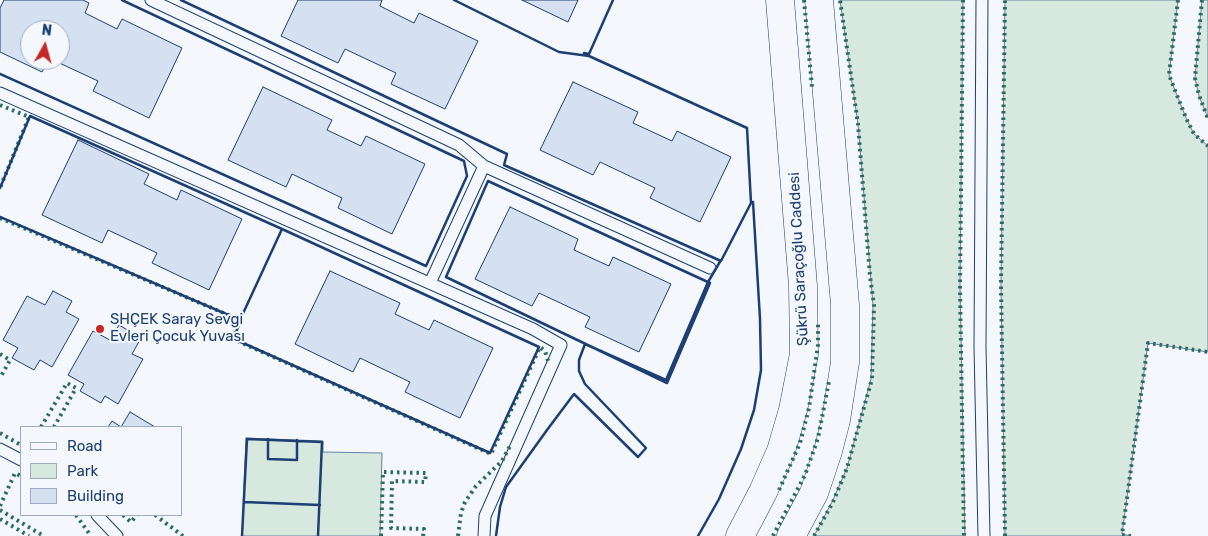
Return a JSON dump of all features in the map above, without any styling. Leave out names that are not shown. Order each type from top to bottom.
[{"type":"street","name":"Şükrü Saraçoğlu Caddesi","points":[[740,536],[763,492],[781,451],[793,410],[804,354],[803,286],[780,0]]},
{"type":"street","points":[[791,536],[814,493],[828,451],[836,420],[845,362],[845,305],[819,0]]},
{"type":"lane","points":[[151,0],[459,145],[484,166],[710,268]]},
{"type":"lane","points":[[982,0],[980,347],[984,536]]},
{"type":"lane","points":[[0,93],[533,329],[561,345],[485,516],[484,536]]},
{"type":"lane","points":[[430,283],[484,166]]},
{"type":"lane","points":[[0,449],[20,459]]},
{"type":"lane","points":[[98,516],[117,536]]},
{"type":"green space","points":[[840,0],[963,0],[960,287],[965,536],[814,536],[847,468],[871,379],[873,305],[858,124]]},
{"type":"green space","points":[[1005,0],[1178,0],[1169,75],[1194,134],[1208,146],[1208,352],[1148,343],[1122,534],[1131,536],[1005,536],[1001,285]]},
{"type":"green space","points":[[1202,0],[1208,0],[1208,118],[1199,96],[1195,78]]},
{"type":"green space","points":[[246,438],[323,441],[323,452],[382,453],[380,536],[242,536]]},
{"type":"building","points":[[4,0],[83,0],[89,3],[85,13],[117,29],[122,19],[182,48],[149,118],[93,91],[98,81],[70,68],[70,20],[20,20],[20,62],[0,52],[0,8]]},
{"type":"building","points":[[298,0],[382,0],[380,6],[414,23],[419,13],[478,41],[445,109],[391,84],[396,73],[345,49],[338,63],[281,36]]},
{"type":"building","points":[[522,0],[578,0],[568,22]]},
{"type":"building","points":[[573,82],[638,112],[633,123],[672,141],[677,131],[731,157],[700,222],[650,198],[655,188],[600,162],[593,175],[540,150]]},
{"type":"building","points":[[263,87],[332,120],[327,130],[361,146],[366,136],[425,164],[392,234],[338,208],[342,198],[292,174],[286,187],[228,160]]},
{"type":"building","points":[[78,140],[149,174],[144,184],[177,200],[181,190],[242,219],[209,290],[152,263],[157,253],[108,230],[102,243],[42,215]]},
{"type":"building","points":[[510,207],[578,239],[574,250],[609,266],[613,257],[671,284],[639,352],[585,327],[590,317],[539,293],[532,306],[475,279]]},
{"type":"building","points":[[330,271],[400,303],[395,314],[429,330],[434,320],[493,348],[460,418],[405,392],[410,382],[360,358],[353,372],[295,344]]},
{"type":"building","points":[[53,291],[72,301],[66,312],[79,319],[52,367],[40,360],[34,370],[12,358],[18,348],[3,340],[27,296],[45,305]]},
{"type":"building","points":[[119,325],[141,338],[132,354],[143,359],[118,404],[105,396],[101,403],[80,391],[84,384],[68,375],[93,331],[110,340]]},
{"type":"building","points":[[130,412],[153,426],[122,426]]},
{"type":"building","points":[[112,421],[120,426],[109,426]]},
{"type":"hedge","points":[[804,0],[812,87]]},
{"type":"hedge","points":[[814,536],[833,502],[847,468],[872,379],[874,305],[858,124],[840,0]]},
{"type":"hedge","points":[[963,0],[960,287],[964,536]]},
{"type":"hedge","points":[[1005,0],[1001,285],[1005,536]]},
{"type":"hedge","points":[[1178,0],[1169,75],[1194,134],[1208,146]]},
{"type":"hedge","points":[[1202,0],[1195,78],[1208,119]]},
{"type":"hedge","points":[[0,105],[29,117],[0,188]]},
{"type":"hedge","points":[[0,218],[240,320],[233,339],[491,454],[540,347],[545,351],[549,364]]},
{"type":"hedge","points":[[779,490],[800,443],[809,408],[818,345],[818,324]]},
{"type":"hedge","points":[[1131,536],[1122,535],[1148,343],[1208,352]]},
{"type":"hedge","points":[[0,354],[10,360],[0,378]]},
{"type":"hedge","points":[[773,536],[805,475],[818,438],[829,381]]},
{"type":"hedge","points":[[42,426],[67,383],[76,388],[55,426]]},
{"type":"hedge","points":[[0,433],[20,444]]},
{"type":"hedge","points":[[458,536],[461,513],[465,502],[476,486],[502,461],[511,444]]},
{"type":"hedge","points":[[381,536],[383,472],[426,473],[425,482],[392,481],[391,528],[424,529],[423,536]]},
{"type":"hedge","points":[[0,506],[15,473],[20,476]]},
{"type":"hedge","points":[[0,510],[41,536]]},
{"type":"hedge","points":[[77,516],[91,536]]},
{"type":"hedge","points":[[124,516],[131,522],[136,516]]},
{"type":"hedge","points":[[156,516],[183,536]]},
{"type":"hedge","points":[[0,519],[29,536]]},
{"type":"wall","points":[[0,74],[426,266],[467,176],[464,161],[122,0]]},
{"type":"wall","points":[[181,0],[507,154],[504,165],[721,261],[751,203],[747,128],[589,56],[559,52],[454,0]]},
{"type":"wall","points":[[584,53],[589,54],[613,0]]},
{"type":"wall","points":[[0,188],[30,116],[282,229]]},
{"type":"wall","points":[[488,181],[710,283],[667,383],[446,277],[488,181]]},
{"type":"wall","points":[[698,536],[719,499],[741,449],[754,410],[761,370],[753,202]]},
{"type":"wall","points":[[0,217],[240,320]]},
{"type":"wall","points":[[282,229],[539,347],[490,453],[234,339],[240,320],[282,229]]},
{"type":"wall","points":[[496,536],[500,507],[506,487],[574,394],[638,457],[646,448],[585,384],[579,371],[579,360],[585,344],[666,380],[708,282],[721,260]]},
{"type":"wall","points":[[242,536],[247,439],[322,442],[318,536]]},
{"type":"wall","points":[[268,439],[268,459],[297,460],[297,440]]},
{"type":"wall","points":[[244,502],[320,505]]},
{"type":"place","name":"SHÇEK Saray Sevgi Evleri Çocuk Yuvası","points":[[100,329]]}]
